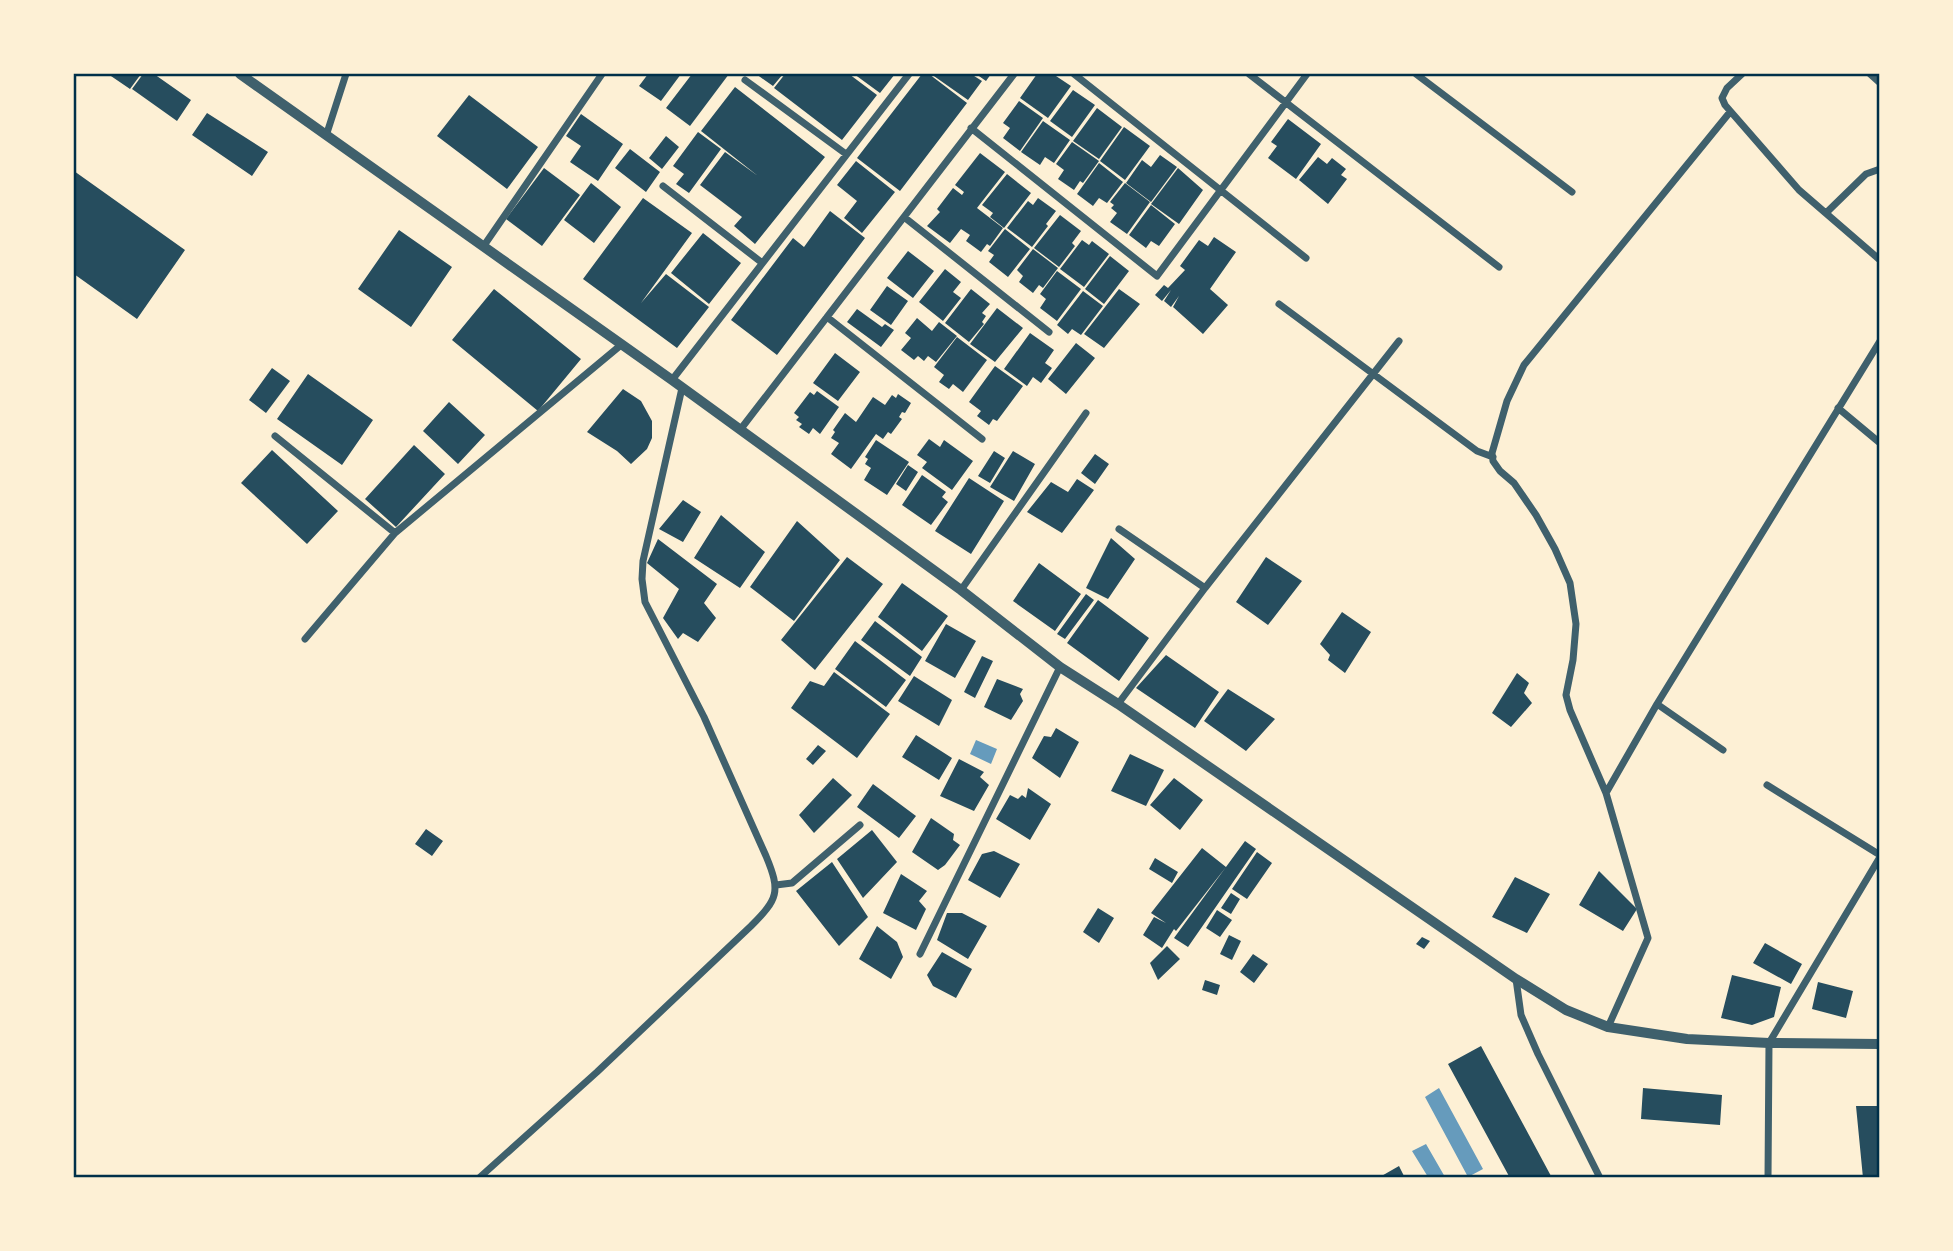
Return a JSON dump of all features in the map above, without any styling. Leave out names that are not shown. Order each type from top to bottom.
[{"type":"street","points":[[240,74],[672,380],[961,590],[1060,667],[1118,704],[1516,979],[1566,1010],[1608,1027],[1687,1039],[1880,1044]]},
{"type":"street","points":[[326,136],[346,74]]},
{"type":"street","points":[[483,247],[602,74]]},
{"type":"street","points":[[672,380],[909,74]]},
{"type":"street","points":[[740,430],[1014,74]]},
{"type":"street","points":[[1074,74],[1306,258]]},
{"type":"street","points":[[1249,74],[1499,267]]},
{"type":"street","points":[[971,128],[1157,276],[1307,74]]},
{"type":"street","points":[[1416,74],[1572,192]]},
{"type":"street","points":[[1742,74],[1727,88],[1722,98],[1730,112],[1799,190],[1880,260]]},
{"type":"street","points":[[1870,74],[1880,83]]},
{"type":"street","points":[[745,80],[846,154]]},
{"type":"street","points":[[1608,1027],[1648,938],[1606,793],[1566,695],[1576,624],[1570,583],[1536,515],[1514,483],[1500,471],[1493,457],[1507,401],[1524,365],[1730,112]]},
{"type":"street","points":[[1826,213],[1867,174],[1880,169]]},
{"type":"street","points":[[663,186],[761,262]]},
{"type":"street","points":[[904,217],[1049,332]]},
{"type":"street","points":[[1279,304],[1477,451],[1493,457]]},
{"type":"street","points":[[827,317],[982,439]]},
{"type":"street","points":[[1118,704],[1399,341]]},
{"type":"street","points":[[1606,793],[1657,704],[1880,341]]},
{"type":"street","points":[[306,639],[395,533],[621,345]]},
{"type":"street","points":[[479,1178],[597,1072],[773,903],[776,885],[774,875],[704,717],[645,602],[643,591],[643,561],[682,388]]},
{"type":"street","points":[[1838,408],[1880,443]]},
{"type":"street","points":[[961,590],[1086,412]]},
{"type":"street","points":[[275,436],[395,533]]},
{"type":"street","points":[[1119,529],[1205,589]]},
{"type":"street","points":[[920,954],[1060,667]]},
{"type":"street","points":[[1657,704],[1723,750]]},
{"type":"street","points":[[1767,785],[1880,856],[1769,1043],[1768,1178]]},
{"type":"street","points":[[776,885],[792,883],[860,825]]},
{"type":"street","points":[[1516,979],[1525,1025],[1600,1178]]},
{"type":"water","points":[[976,740],[997,749],[991,764],[970,754]]},
{"type":"water","points":[[1439,1088],[1483,1169],[1468,1177],[1425,1097]]},
{"type":"water","points":[[1426,1144],[1445,1177],[1428,1177],[1412,1151]]},
{"type":"building","points":[[108,74],[141,74],[130,89]]},
{"type":"building","points":[[143,74],[154,74],[191,100],[177,121],[132,89]]},
{"type":"building","points":[[648,74],[681,74],[661,101],[639,86]]},
{"type":"building","points":[[692,74],[729,74],[690,126],[666,108]]},
{"type":"building","points":[[756,74],[783,74],[773,86]]},
{"type":"building","points":[[785,74],[849,74],[877,95],[842,140],[774,88]]},
{"type":"building","points":[[854,74],[895,74],[880,93]]},
{"type":"building","points":[[922,74],[929,74],[967,103],[900,191],[857,158]]},
{"type":"building","points":[[931,74],[971,74],[982,81],[968,100]]},
{"type":"building","points":[[976,74],[991,74],[986,81]]},
{"type":"building","points":[[1037,74],[1053,74],[1071,86],[1048,118],[1020,98]]},
{"type":"building","points":[[735,87],[825,157],[755,244],[734,226],[742,217],[700,185],[725,152],[758,176],[701,131]]},
{"type":"building","points":[[1073,90],[1095,105],[1072,137],[1050,121]]},
{"type":"building","points":[[469,95],[538,147],[507,189],[437,136]]},
{"type":"building","points":[[1019,101],[1043,118],[1020,151],[1003,138],[1010,128],[1003,123]]},
{"type":"building","points":[[1097,108],[1122,127],[1099,159],[1073,141]]},
{"type":"building","points":[[207,113],[268,152],[252,176],[192,135]]},
{"type":"building","points":[[581,114],[623,144],[598,181],[570,162],[581,146],[566,136]]},
{"type":"building","points":[[1288,119],[1321,144],[1296,179],[1268,158],[1277,146],[1271,142]]},
{"type":"building","points":[[1043,121],[1070,140],[1054,163],[1045,157],[1040,165],[1021,152]]},
{"type":"building","points":[[1124,127],[1150,146],[1125,180],[1100,161]]},
{"type":"building","points":[[698,132],[721,149],[689,193],[676,184],[684,174],[673,166]]},
{"type":"building","points":[[666,136],[679,147],[662,169],[649,158]]},
{"type":"building","points":[[1072,142],[1099,161],[1083,183],[1080,181],[1074,190],[1058,179],[1064,170],[1056,164]]},
{"type":"building","points":[[630,149],[660,172],[646,192],[615,168]]},
{"type":"building","points":[[980,153],[1005,172],[977,208],[1003,228],[990,246],[987,244],[981,252],[966,241],[970,235],[961,229],[950,243],[927,226],[940,212],[937,209],[953,188],[962,195],[964,192],[955,185]]},
{"type":"building","points":[[1160,155],[1177,167],[1151,202],[1126,183],[1142,160],[1151,167]]},
{"type":"building","points":[[1318,157],[1327,164],[1332,158],[1346,169],[1341,175],[1347,179],[1328,204],[1299,180]]},
{"type":"building","points":[[856,161],[895,192],[862,233],[844,218],[857,201],[837,185]]},
{"type":"building","points":[[1099,163],[1123,182],[1107,203],[1099,198],[1093,206],[1077,194]]},
{"type":"building","points":[[544,168],[580,195],[542,246],[506,219]]},
{"type":"building","points":[[1178,168],[1203,190],[1179,224],[1151,204]]},
{"type":"building","points":[[74,171],[185,250],[137,319],[74,274]]},
{"type":"building","points":[[1007,174],[1031,193],[1004,228],[990,217],[993,213],[982,205]]},
{"type":"building","points":[[591,183],[621,207],[594,243],[564,220]]},
{"type":"building","points":[[1125,183],[1150,202],[1127,234],[1110,222],[1117,213],[1111,208],[1114,205],[1110,202]]},
{"type":"building","points":[[643,198],[692,233],[641,303],[666,274],[709,307],[677,348],[583,279]]},
{"type":"building","points":[[1038,198],[1056,211],[1032,247],[1007,228],[1028,201],[1033,205]]},
{"type":"building","points":[[1151,205],[1175,224],[1159,246],[1151,241],[1146,248],[1129,235]]},
{"type":"building","points":[[830,211],[865,238],[777,355],[731,320],[793,238],[804,247]]},
{"type":"building","points":[[1060,215],[1081,231],[1072,243],[1075,246],[1059,267],[1034,248]]},
{"type":"building","points":[[1005,229],[1030,249],[1008,277],[989,262],[994,255],[988,251]]},
{"type":"building","points":[[399,230],[452,267],[411,327],[358,289]]},
{"type":"building","points":[[703,233],[741,263],[709,304],[671,273]]},
{"type":"building","points":[[1214,237],[1236,252],[1210,289],[1228,305],[1203,334],[1173,307],[1179,296],[1171,307],[1164,301],[1171,290],[1162,301],[1155,295],[1164,285],[1168,288],[1185,270],[1180,266],[1199,240],[1208,246]]},
{"type":"building","points":[[1082,240],[1089,245],[1092,241],[1109,254],[1084,287],[1060,269]]},
{"type":"building","points":[[1033,249],[1058,268],[1043,288],[1039,285],[1033,293],[1019,282],[1023,276],[1017,270]]},
{"type":"building","points":[[908,251],[934,271],[913,298],[887,278]]},
{"type":"building","points":[[1110,256],[1129,271],[1104,304],[1085,289]]},
{"type":"building","points":[[945,269],[961,282],[953,292],[961,298],[943,321],[919,302]]},
{"type":"building","points":[[1057,271],[1081,289],[1057,321],[1040,308],[1046,299],[1040,294]]},
{"type":"building","points":[[887,286],[908,301],[891,325],[870,310]]},
{"type":"building","points":[[494,289],[581,359],[538,411],[452,340]]},
{"type":"building","points":[[971,289],[990,304],[982,313],[986,316],[982,322],[984,324],[969,342],[945,323]]},
{"type":"building","points":[[1119,289],[1140,304],[1104,348],[1084,334]]},
{"type":"building","points":[[1083,291],[1103,306],[1081,335],[1072,329],[1068,334],[1057,325]]},
{"type":"building","points":[[997,308],[1023,328],[995,362],[970,344]]},
{"type":"building","points":[[857,309],[882,327],[885,324],[894,330],[881,347],[847,322]]},
{"type":"building","points":[[917,318],[932,331],[939,322],[957,336],[936,362],[928,356],[924,361],[918,356],[914,360],[901,350],[911,338],[905,333]]},
{"type":"building","points":[[1030,333],[1054,350],[1045,363],[1052,368],[1041,383],[1033,377],[1027,386],[1004,369]]},
{"type":"building","points":[[957,337],[987,360],[963,392],[953,384],[949,389],[939,382],[944,375],[934,367]]},
{"type":"building","points":[[1076,343],[1095,358],[1066,394],[1048,379]]},
{"type":"building","points":[[835,353],[860,372],[838,401],[813,383]]},
{"type":"building","points":[[995,366],[1023,386],[997,421],[993,419],[989,425],[977,416],[981,411],[969,402]]},
{"type":"building","points":[[272,368],[290,381],[266,413],[249,400]]},
{"type":"building","points":[[308,374],[373,420],[342,465],[277,419]]},
{"type":"building","points":[[623,389],[641,401],[652,421],[652,438],[647,449],[631,464],[617,451],[587,432]]},
{"type":"building","points":[[817,391],[839,407],[820,434],[813,428],[809,434],[799,427],[802,424],[796,420],[799,417],[794,413],[810,392],[814,395]]},
{"type":"building","points":[[898,394],[911,403],[905,413],[902,412],[899,417],[902,419],[891,434],[888,432],[883,439],[876,434],[851,469],[831,454],[839,443],[831,438],[835,432],[833,430],[845,413],[856,422],[873,397],[885,405],[892,395],[896,398]]},
{"type":"building","points":[[449,402],[485,435],[458,464],[423,431]]},
{"type":"building","points":[[929,439],[940,447],[944,440],[973,461],[952,490],[922,468],[927,462],[917,455]]},
{"type":"building","points":[[876,440],[909,462],[887,495],[864,480],[871,468],[865,464],[868,459],[865,457]]},
{"type":"building","points":[[414,445],[445,474],[396,527],[365,499]]},
{"type":"building","points":[[272,450],[338,511],[307,544],[241,483]]},
{"type":"building","points":[[994,451],[1005,458],[990,483],[978,476]]},
{"type":"building","points":[[1013,451],[1035,464],[1014,501],[990,487]]},
{"type":"building","points":[[1095,454],[1109,464],[1095,484],[1081,473]]},
{"type":"building","points":[[908,465],[918,472],[906,491],[896,484]]},
{"type":"building","points":[[922,475],[946,492],[942,497],[948,502],[931,525],[902,505]]},
{"type":"building","points":[[969,478],[1004,501],[971,554],[935,531]]},
{"type":"building","points":[[1077,479],[1094,490],[1062,533],[1027,512],[1051,482],[1068,492]]},
{"type":"building","points":[[683,500],[701,512],[683,542],[659,529]]},
{"type":"building","points":[[721,515],[765,552],[740,588],[694,558]]},
{"type":"building","points":[[797,521],[840,560],[794,621],[750,587]]},
{"type":"building","points":[[1111,538],[1135,559],[1108,599],[1086,588]]},
{"type":"building","points":[[658,539],[717,584],[704,603],[716,618],[698,642],[683,633],[678,639],[663,618],[679,589],[647,563]]},
{"type":"building","points":[[847,557],[883,584],[815,670],[781,640]]},
{"type":"building","points":[[1266,557],[1302,581],[1268,625],[1236,602]]},
{"type":"building","points":[[1039,563],[1081,594],[1055,631],[1013,601]]},
{"type":"building","points":[[902,583],[948,616],[922,651],[878,617]]},
{"type":"building","points":[[1086,594],[1094,600],[1065,639],[1057,634]]},
{"type":"building","points":[[1098,600],[1149,638],[1119,681],[1067,643]]},
{"type":"building","points":[[1342,612],[1371,632],[1345,673],[1328,660],[1330,655],[1320,644]]},
{"type":"building","points":[[875,621],[922,657],[910,676],[861,640]]},
{"type":"building","points":[[946,624],[976,641],[955,678],[925,661]]},
{"type":"building","points":[[855,641],[906,680],[886,707],[835,669]]},
{"type":"building","points":[[1166,655],[1219,692],[1195,728],[1136,688]]},
{"type":"building","points":[[982,656],[993,661],[975,698],[964,692]]},
{"type":"building","points":[[834,672],[890,714],[857,758],[791,708],[810,681],[824,686]]},
{"type":"building","points":[[1517,673],[1529,683],[1524,693],[1532,703],[1511,727],[1492,713]]},
{"type":"building","points":[[914,676],[952,700],[939,726],[898,701]]},
{"type":"building","points":[[997,679],[1023,689],[1020,694],[1023,701],[1011,720],[984,707]]},
{"type":"building","points":[[1228,689],[1275,719],[1246,751],[1204,721]]},
{"type":"building","points":[[1056,728],[1079,742],[1060,778],[1032,758],[1044,736],[1051,737]]},
{"type":"building","points":[[916,735],[952,758],[939,780],[902,757]]},
{"type":"building","points":[[818,745],[826,751],[813,765],[806,759]]},
{"type":"building","points":[[1130,754],[1164,770],[1146,806],[1111,791]]},
{"type":"building","points":[[959,759],[984,772],[980,777],[989,785],[974,811],[940,796]]},
{"type":"building","points":[[833,778],[852,795],[814,833],[799,815]]},
{"type":"building","points":[[1174,778],[1203,800],[1180,830],[1150,805]]},
{"type":"building","points":[[873,784],[916,816],[899,838],[857,807]]},
{"type":"building","points":[[1028,788],[1051,804],[1030,840],[996,819],[1010,795],[1018,799],[1022,795],[1026,798]]},
{"type":"building","points":[[931,818],[954,834],[953,840],[960,845],[938,870],[912,852]]},
{"type":"building","points":[[426,829],[443,841],[432,856],[415,844]]},
{"type":"building","points":[[872,830],[897,862],[863,898],[837,859]]},
{"type":"building","points":[[1245,841],[1256,849],[1188,947],[1174,938]]},
{"type":"building","points":[[1202,848],[1226,867],[1176,931],[1174,929],[1162,948],[1143,935],[1154,917],[1166,923],[1151,913]]},
{"type":"building","points":[[994,851],[1020,864],[1000,898],[968,880],[982,854]]},
{"type":"building","points":[[1257,852],[1272,863],[1247,899],[1232,889]]},
{"type":"building","points":[[1155,858],[1178,872],[1172,883],[1149,869]]},
{"type":"building","points":[[832,862],[868,917],[839,946],[796,891]]},
{"type":"building","points":[[1599,871],[1637,909],[1623,931],[1579,905]]},
{"type":"building","points":[[901,874],[927,891],[919,901],[926,909],[916,930],[883,913]]},
{"type":"building","points":[[1515,877],[1550,894],[1527,933],[1492,917]]},
{"type":"building","points":[[1231,893],[1240,899],[1231,914],[1221,908]]},
{"type":"building","points":[[1098,908],[1114,918],[1099,943],[1083,932]]},
{"type":"building","points":[[1217,910],[1232,920],[1220,937],[1206,928]]},
{"type":"building","points":[[947,913],[962,913],[987,926],[968,959],[937,940]]},
{"type":"building","points":[[877,926],[897,942],[903,957],[891,979],[859,959]]},
{"type":"building","points":[[1229,935],[1241,941],[1232,960],[1220,954]]},
{"type":"building","points":[[1422,937],[1430,941],[1424,949],[1416,944]]},
{"type":"building","points":[[1765,943],[1802,964],[1791,984],[1753,963]]},
{"type":"building","points":[[1167,946],[1180,959],[1158,980],[1150,963]]},
{"type":"building","points":[[942,952],[972,969],[956,998],[933,986],[927,975]]},
{"type":"building","points":[[1253,954],[1268,964],[1254,983],[1240,972]]},
{"type":"building","points":[[1732,975],[1781,987],[1774,1017],[1752,1025],[1721,1018]]},
{"type":"building","points":[[1205,980],[1220,985],[1217,995],[1202,990]]},
{"type":"building","points":[[1818,982],[1853,991],[1846,1018],[1812,1009]]},
{"type":"building","points":[[1481,1046],[1551,1176],[1548,1178],[1510,1178],[1448,1064]]},
{"type":"building","points":[[1643,1088],[1722,1095],[1720,1125],[1641,1119]]},
{"type":"building","points":[[1856,1106],[1880,1106],[1880,1178],[1863,1178]]},
{"type":"building","points":[[1399,1166],[1405,1178],[1378,1178]]}]
